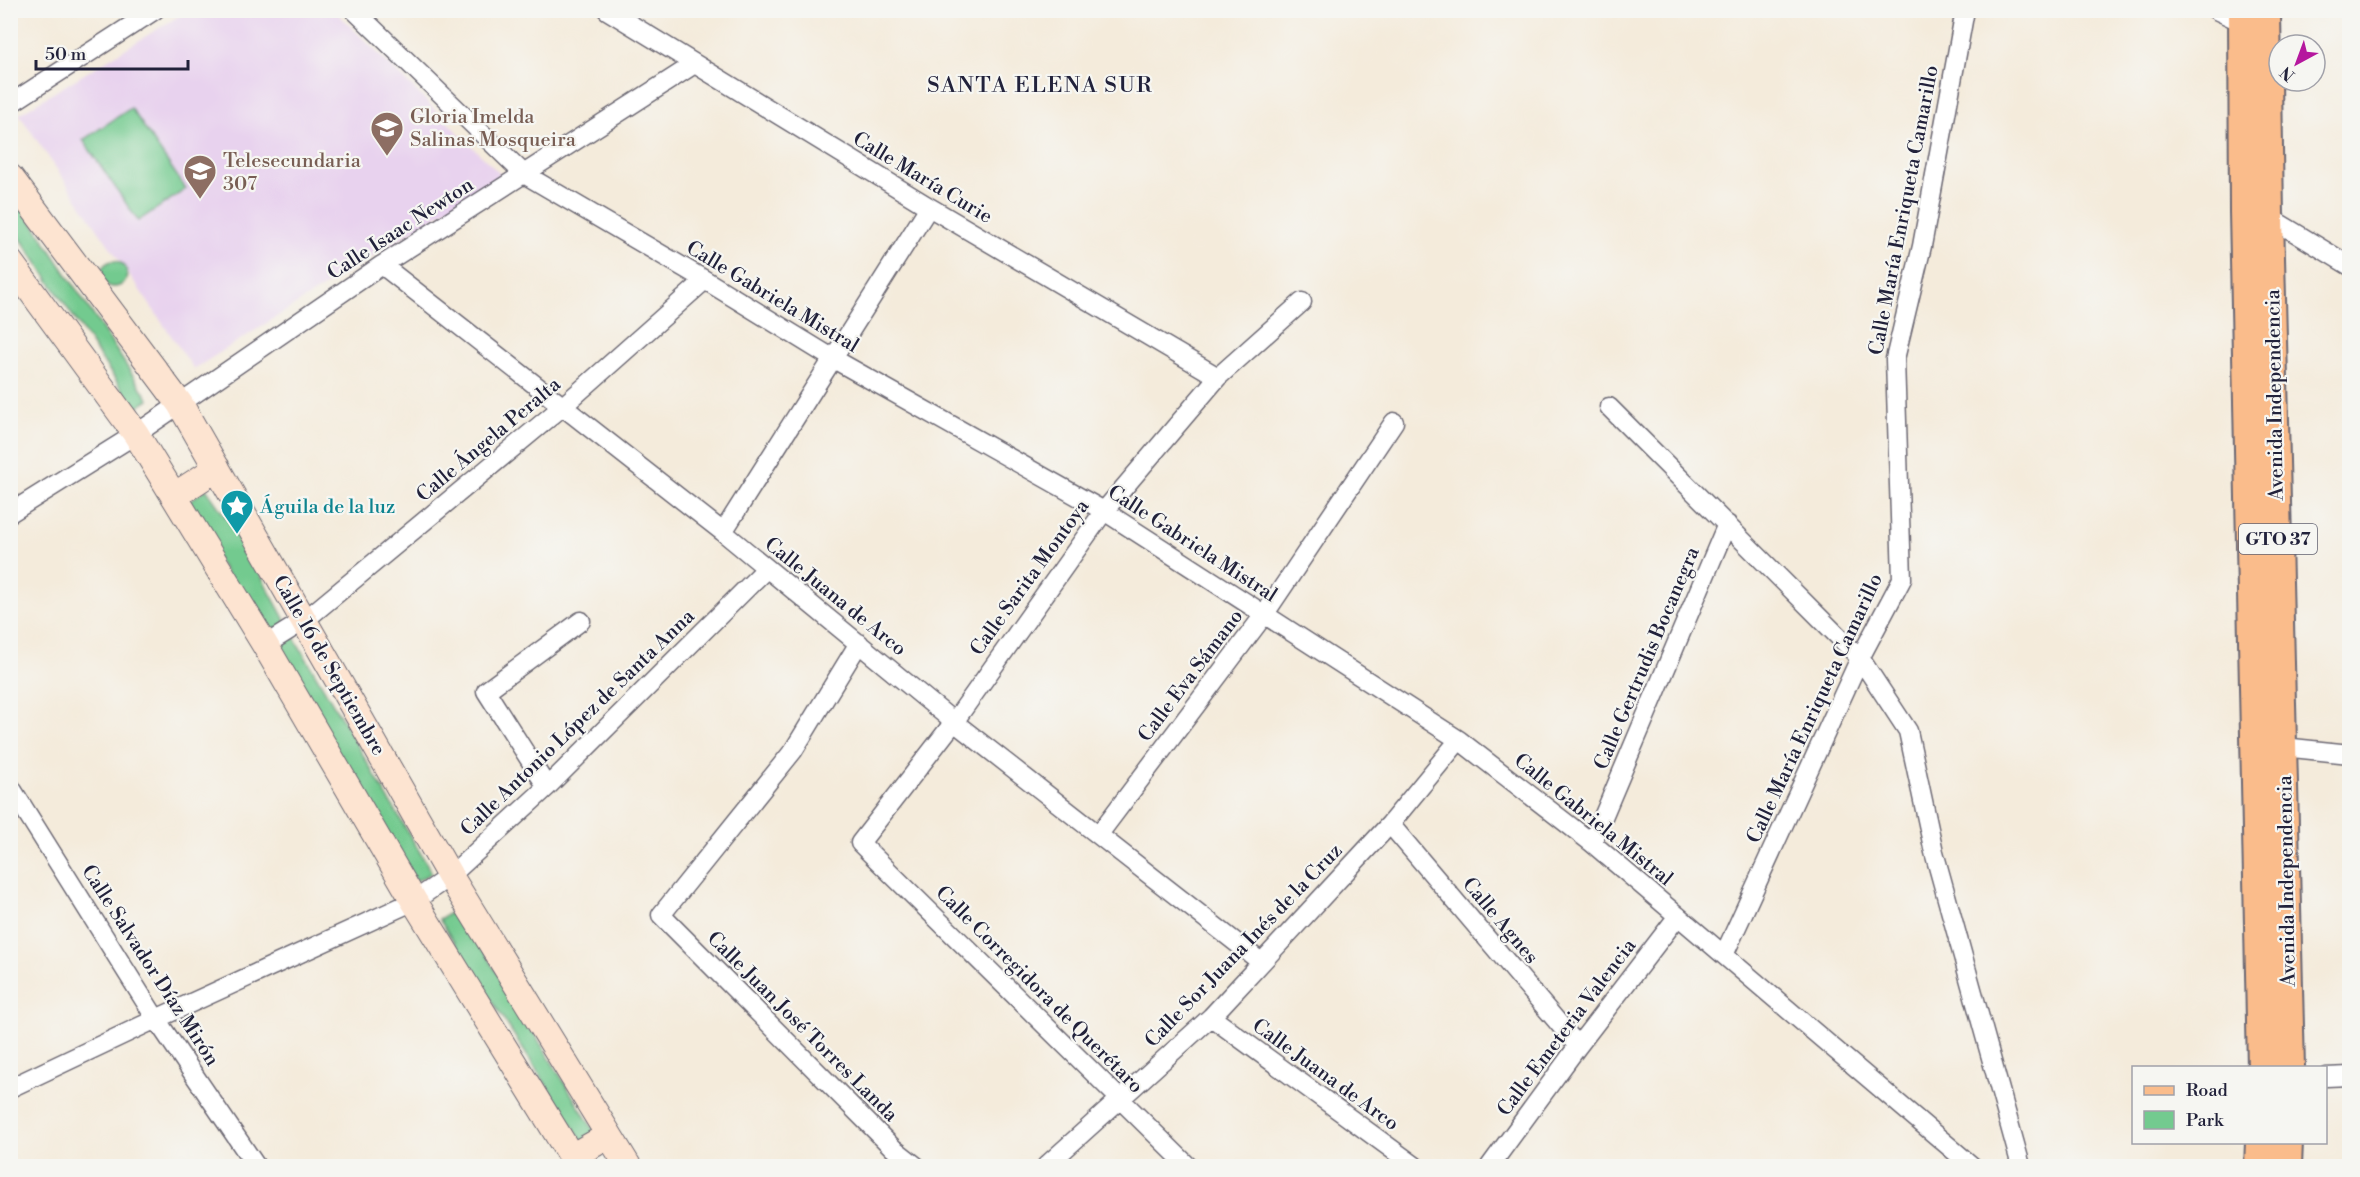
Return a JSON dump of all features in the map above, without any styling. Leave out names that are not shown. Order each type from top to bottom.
[{"type":"main road","name":"Avenida Independencia","points":[[2251,15],[2256,214],[2262,1066]]},
{"type":"main road","name":"Avenida Independencia","points":[[2256,214],[2283,747],[2290,1066]]},
{"type":"main road","points":[[2259,1167],[2260,1144]]},
{"type":"main road","points":[[2287,1167],[2288,1144]]},
{"type":"street","points":[[10,104],[155,10]]},
{"type":"street","name":"Calle Gabriela Mistral","points":[[354,10],[524,174],[705,280],[832,358],[1104,511],[1459,740],[1592,843],[1972,1167]]},
{"type":"street","name":"Calle María Curie","points":[[607,10],[693,65],[929,207],[1218,377]]},
{"type":"street","name":"Calle María Enriqueta Camarillo","points":[[1724,955],[1860,658],[1902,579],[1895,359],[1922,246],[1965,10]]},
{"type":"street","points":[[2216,10],[2251,15]]},
{"type":"street","name":"Calle Isaac Newton","points":[[10,513],[136,434],[382,266],[693,65]]},
{"type":"street","name":"Calle 16 de Septiembre","points":[[10,177],[180,404],[450,876],[628,1167]]},
{"type":"street","points":[[723,532],[929,207]]},
{"type":"street","points":[[2256,214],[2349,266]]},
{"type":"street","points":[[10,262],[136,434],[265,645],[414,901],[574,1162],[608,1136]]},
{"type":"street","name":"Calle Juana de Arco","points":[[382,266],[723,532],[954,722],[1261,962]]},
{"type":"street","name":"Calle Ángela Peralta","points":[[265,645],[305,620],[562,407],[705,280]]},
{"type":"street","name":"Calle Sarita Montoya","points":[[860,843],[954,722],[1104,511],[1218,377],[1302,302]]},
{"type":"street","points":[[1609,407],[1860,658],[1908,731],[1934,852],[2021,1167]]},
{"type":"street","name":"Calle Eva Sámano","points":[[1099,834],[1264,615],[1394,422]]},
{"type":"street","points":[[174,496],[217,468]]},
{"type":"street","name":"Calle Gertrudis Bocanegra","points":[[1592,843],[1727,524]]},
{"type":"street","name":"Calle Antonio López de Santa Anna","points":[[10,1088],[414,901],[450,876],[547,787],[766,569]]},
{"type":"street","points":[[547,787],[486,691],[581,621]]},
{"type":"street","name":"Calle Juan José Torres Landa","points":[[859,643],[793,751],[661,915],[893,1148],[916,1167]]},
{"type":"street","name":"Calle Sor Juana Inés de la Cruz","points":[[1046,1167],[1211,1017],[1390,824],[1459,740]]},
{"type":"street","points":[[2283,747],[2349,754]]},
{"type":"street","name":"Calle Salvador Díaz Mirón","points":[[10,786],[156,1019],[256,1167]]},
{"type":"street","name":"Calle Agnes","points":[[1390,824],[1578,1046]]},
{"type":"street","name":"Calle Corregidora de Querétaro","points":[[860,843],[1188,1167]]},
{"type":"street","name":"Calle Emeteria Valencia","points":[[1490,1167],[1578,1046],[1678,916]]},
{"type":"street","name":"Calle Juana de Arco","points":[[1211,1017],[1415,1167]]},
{"type":"street","points":[[2327,1077],[2349,1076]]},
{"type":"shaded area","name":"Telesecundaria 307","points":[[187,11],[335,11],[501,175],[194,369],[19,114]]},
{"type":"green space","points":[[131,108],[186,189],[138,221],[83,140]]},
{"type":"green space","points":[[10,188],[149,400],[135,409],[11,224]]},
{"type":"green space","points":[[114,261],[123,265],[127,274],[123,283],[114,287],[105,283],[101,274],[105,265]]},
{"type":"green space","points":[[206,489],[241,539],[299,646],[432,873],[416,881],[184,505]]},
{"type":"green space","points":[[458,909],[596,1134],[583,1142],[439,919]]},
{"type":"place","name":"Gloria Imelda Salinas Mosqueira","points":[[387,157]]},
{"type":"place","name":"Telesecundaria 307","points":[[200,200]]},
{"type":"place","name":"Águila de la luz","points":[[237,535]]},
{"type":"district","name":"SANTA ELENA SUR","points":[[1040,84]]}]
